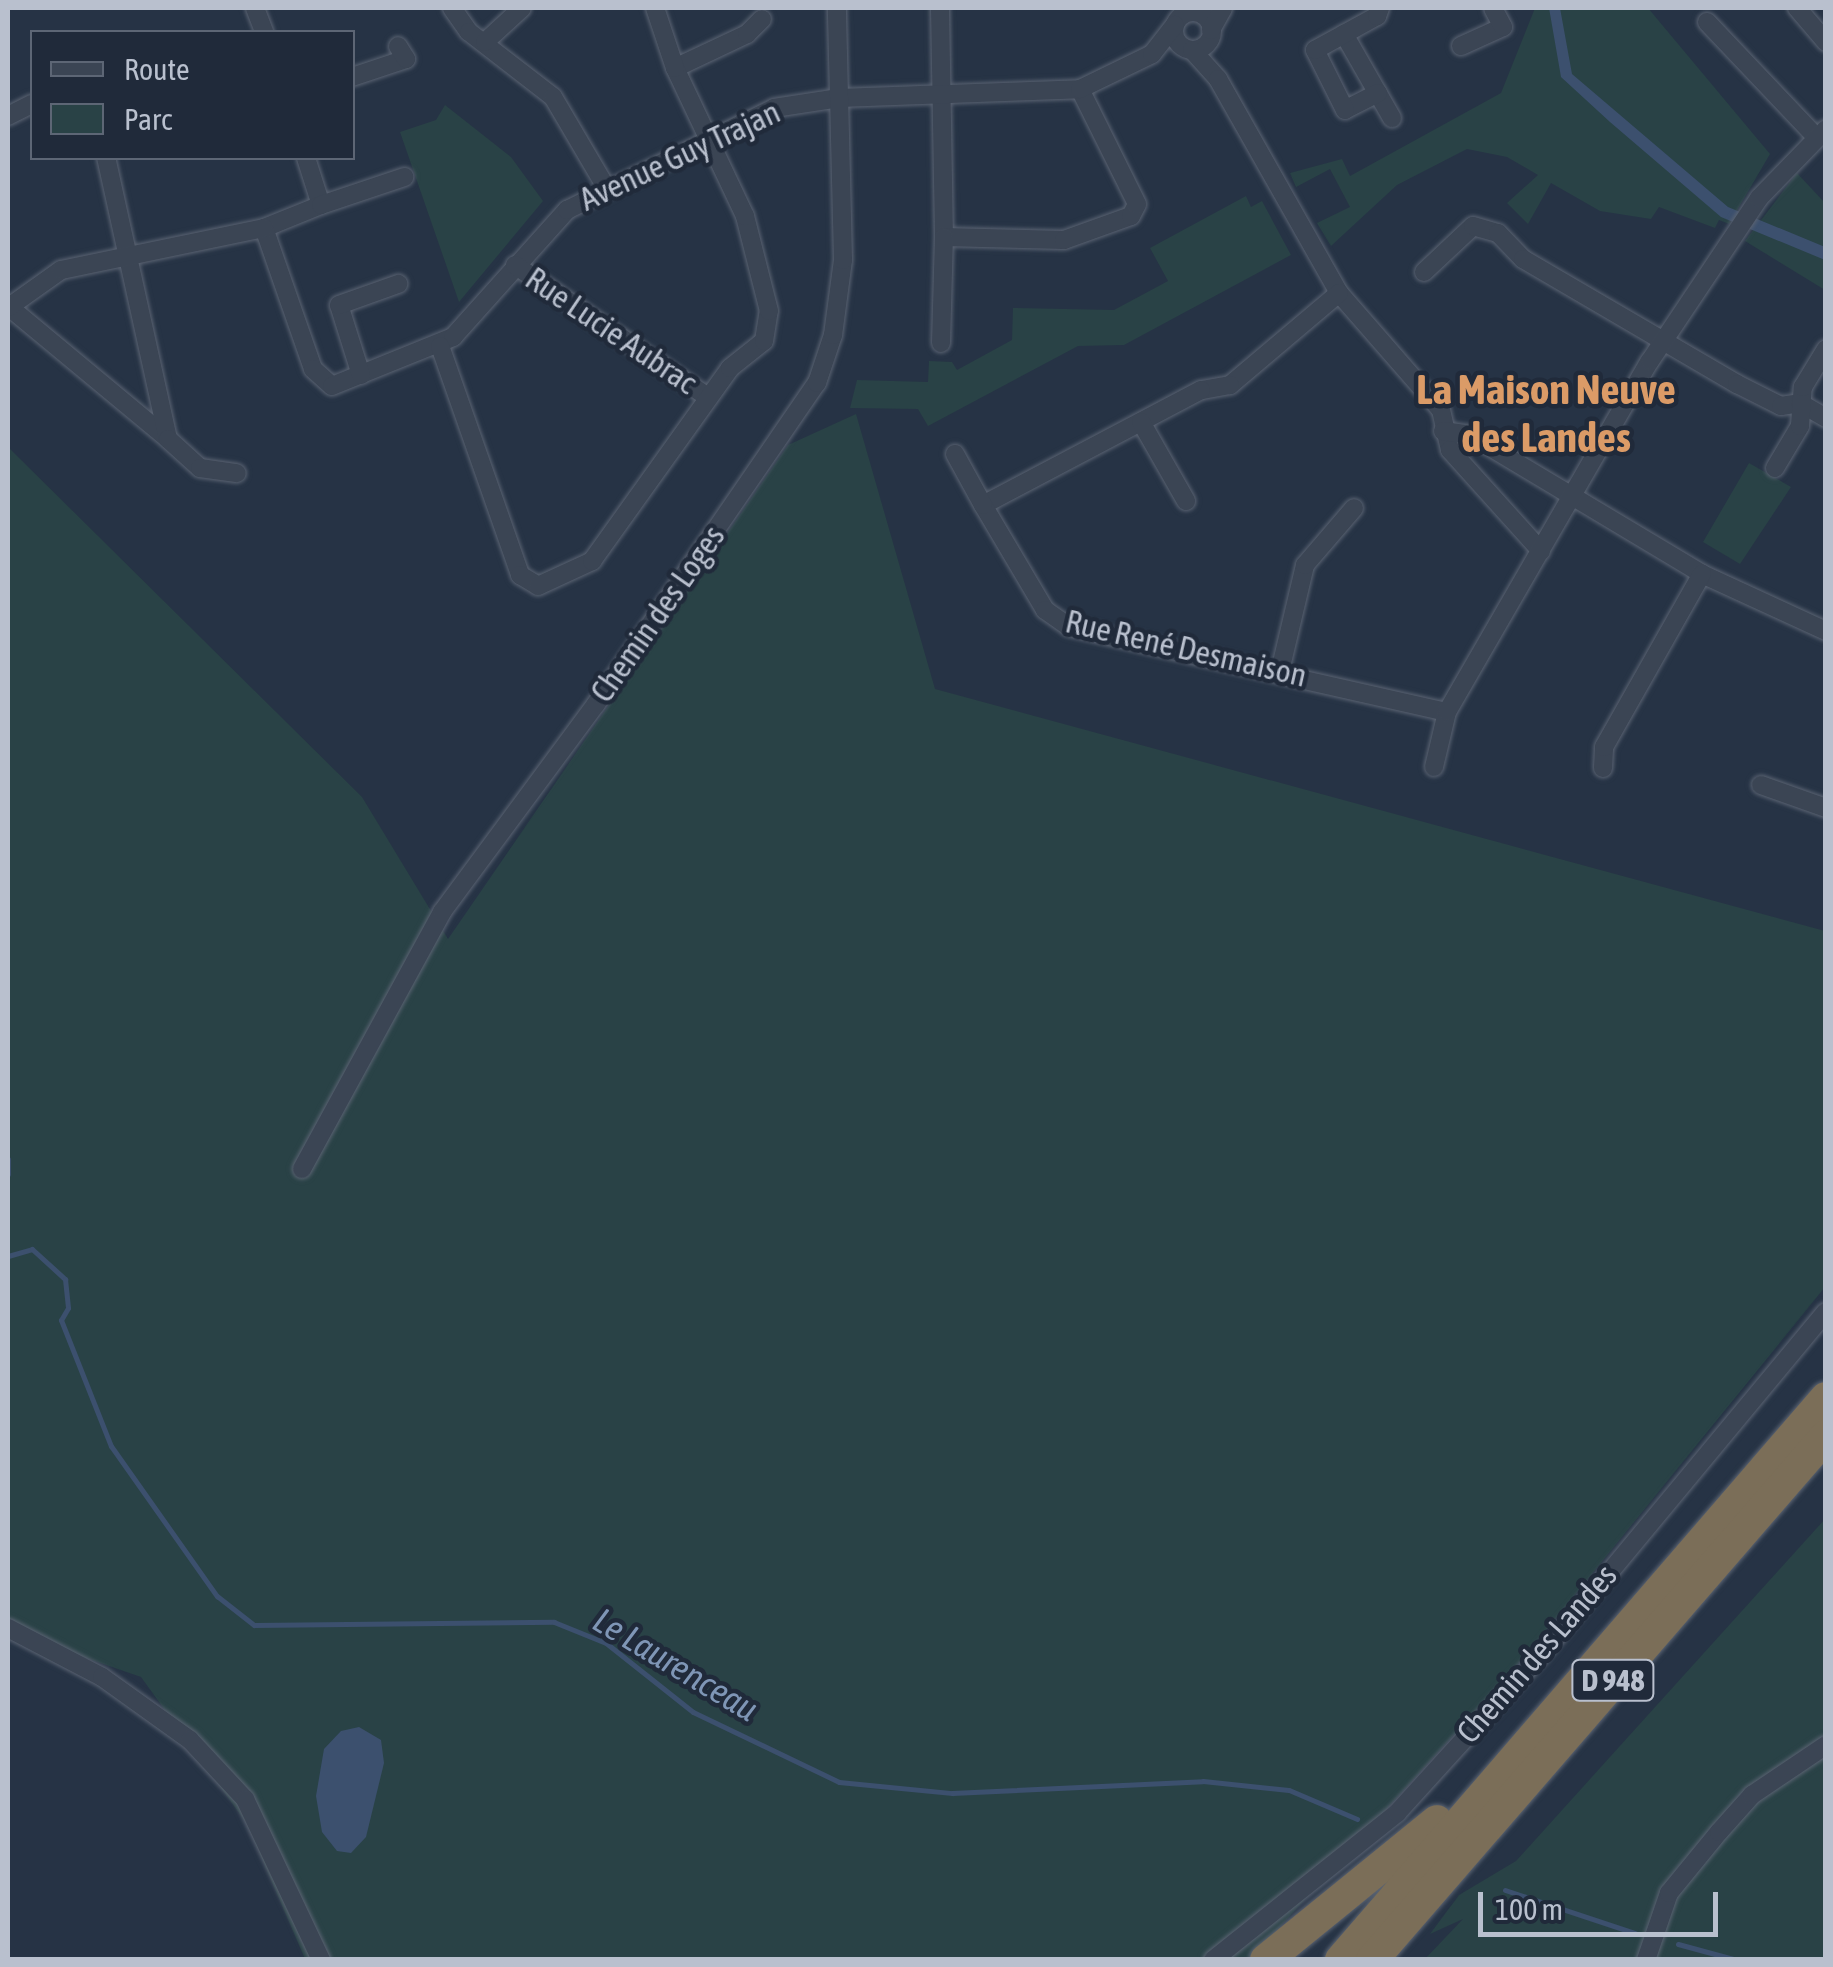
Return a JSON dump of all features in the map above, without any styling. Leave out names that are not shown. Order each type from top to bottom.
[{"type":"highway","name":"D 948","points":[[1340,1960],[1826,1398]]},
{"type":"highway","name":"D 948","points":[[1372,1960],[1826,1436]]},
{"type":"highway","points":[[1266,1960],[1406,1848],[1472,1786],[1496,1778]]},
{"type":"highway","points":[[1395,1960],[1451,1884],[1462,1855]]},
{"type":"street","points":[[452,8],[486,42],[553,97],[606,189]]},
{"type":"street","points":[[486,42],[522,8]]},
{"type":"street","points":[[440,346],[520,575],[538,586],[592,561],[730,368],[764,341],[769,311],[745,216],[675,68],[655,8]]},
{"type":"street","name":"Chemin des Loges","points":[[302,1168],[442,912],[596,704],[817,383],[833,335],[843,260],[837,8]]},
{"type":"street","points":[[940,8],[944,95],[940,343]]},
{"type":"street","points":[[944,236],[1064,240],[1131,216],[1137,204],[1080,90],[1152,54],[1189,50],[1211,34],[1223,8]]},
{"type":"street","points":[[1378,93],[1345,110],[1315,57],[1315,50],[1383,8]]},
{"type":"street","points":[[1461,46],[1502,27],[1493,8]]},
{"type":"street","points":[[1796,8],[1826,42]]},
{"type":"street","points":[[1152,54],[1175,24],[1200,10],[1211,34],[1218,79]]},
{"type":"street","points":[[675,68],[747,34],[762,19]]},
{"type":"street","points":[[1434,767],[1447,712],[1570,499],[1759,198],[1821,133],[1708,22]]},
{"type":"street","points":[[1175,24],[1177,42],[1218,79],[1339,293],[1441,410],[1443,431],[1463,466],[1542,552]]},
{"type":"street","points":[[1344,34],[1392,118]]},
{"type":"street","points":[[355,76],[406,60],[398,46]]},
{"type":"street","name":"Avenue Guy Trajan","points":[[264,228],[313,369],[332,386],[440,346],[567,210],[774,108],[840,98],[1080,90]]},
{"type":"street","points":[[106,160],[168,439]]},
{"type":"street","points":[[307,160],[321,204]]},
{"type":"street","points":[[237,473],[200,468],[8,306],[61,270],[264,228],[404,176]]},
{"type":"street","points":[[1424,272],[1474,226],[1498,233],[1523,259],[1666,342],[1781,406],[1800,403],[1826,418]]},
{"type":"street","name":"Rue Lucie Aubrac","points":[[515,265],[708,398]]},
{"type":"street","points":[[361,375],[339,305],[398,284]]},
{"type":"street","points":[[984,505],[1201,390],[1230,385],[1339,293]]},
{"type":"street","points":[[1775,468],[1800,426],[1800,403],[1826,348]]},
{"type":"street","points":[[1141,422],[1186,501]]},
{"type":"street","points":[[1443,431],[1470,435],[1570,499],[1702,574],[1826,631]]},
{"type":"street","name":"Rue René Desmaison","points":[[955,454],[1055,620],[1447,712]]},
{"type":"street","points":[[1280,670],[1305,564],[1352,518],[1354,508]]},
{"type":"street","points":[[1603,768],[1604,747],[1702,574]]},
{"type":"street","points":[[1760,785],[1826,808]]},
{"type":"street","name":"Chemin des Landes","points":[[1213,1960],[1396,1813],[1540,1656],[1826,1312]]},
{"type":"street","points":[[8,1628],[102,1676],[190,1740],[245,1799],[321,1960]]},
{"type":"street","points":[[1646,1960],[1669,1893],[1719,1832],[1752,1795],[1826,1745]]},
{"type":"green space","points":[[1535,8],[1648,8],[1770,154],[1729,224],[1719,220],[1715,228],[1659,207],[1651,219],[1600,211],[1551,183],[1528,224],[1507,203],[1538,175],[1507,157],[1467,149],[1397,185],[1331,246],[1317,223],[1350,207],[1330,169],[1296,187],[1290,173],[1342,159],[1350,176],[1501,93]]},
{"type":"green space","points":[[445,105],[511,157],[543,201],[459,302],[400,132],[436,120]]},
{"type":"green space","points":[[1797,173],[1825,203],[1825,290],[1745,241]]},
{"type":"green space","points":[[1246,196],[1251,207],[1262,201],[1291,255],[1124,345],[1078,346],[928,426],[918,409],[850,408],[857,380],[928,382],[929,361],[952,362],[957,370],[1012,340],[1013,308],[1114,310],[1168,281],[1150,248]]},
{"type":"green space","points":[[856,414],[935,689],[1825,931],[1825,1287],[1526,1655],[1251,1959],[305,1959],[247,1824],[141,1677],[8,1631],[8,447],[362,797],[448,939],[788,445]]},
{"type":"green space","points":[[1749,463],[1791,487],[1740,564],[1703,542]]},
{"type":"green space","points":[[1825,1519],[1825,1959],[1424,1960],[1463,1919],[1430,1934],[1459,1895],[1516,1861]]},
{"type":"water","points":[[1549,8],[1560,8],[1572,74],[1728,207],[1825,247],[1825,260],[1721,217],[1610,122],[1561,77]]},
{"type":"water","points":[[359,1727],[381,1740],[384,1763],[366,1837],[351,1853],[337,1851],[322,1832],[316,1796],[324,1749],[341,1731]]},
{"type":"waterway","name":"Le Laurenceau","points":[[8,1159],[8,1174]]},
{"type":"waterway","name":"Le Laurenceau","points":[[8,1256],[32,1249],[65,1279],[68,1308],[61,1320],[111,1446],[217,1596],[254,1625],[554,1622],[606,1643],[693,1712],[839,1782],[952,1793],[1203,1781],[1289,1790],[1357,1819]]},
{"type":"waterway","name":"Le Laurenceau","points":[[1505,1890],[1635,1933]]},
{"type":"waterway","name":"Le Laurenceau","points":[[1678,1944],[1737,1960]]},
{"type":"district","name":"La Maison Neuve des Landes","points":[[1546,413]]}]
